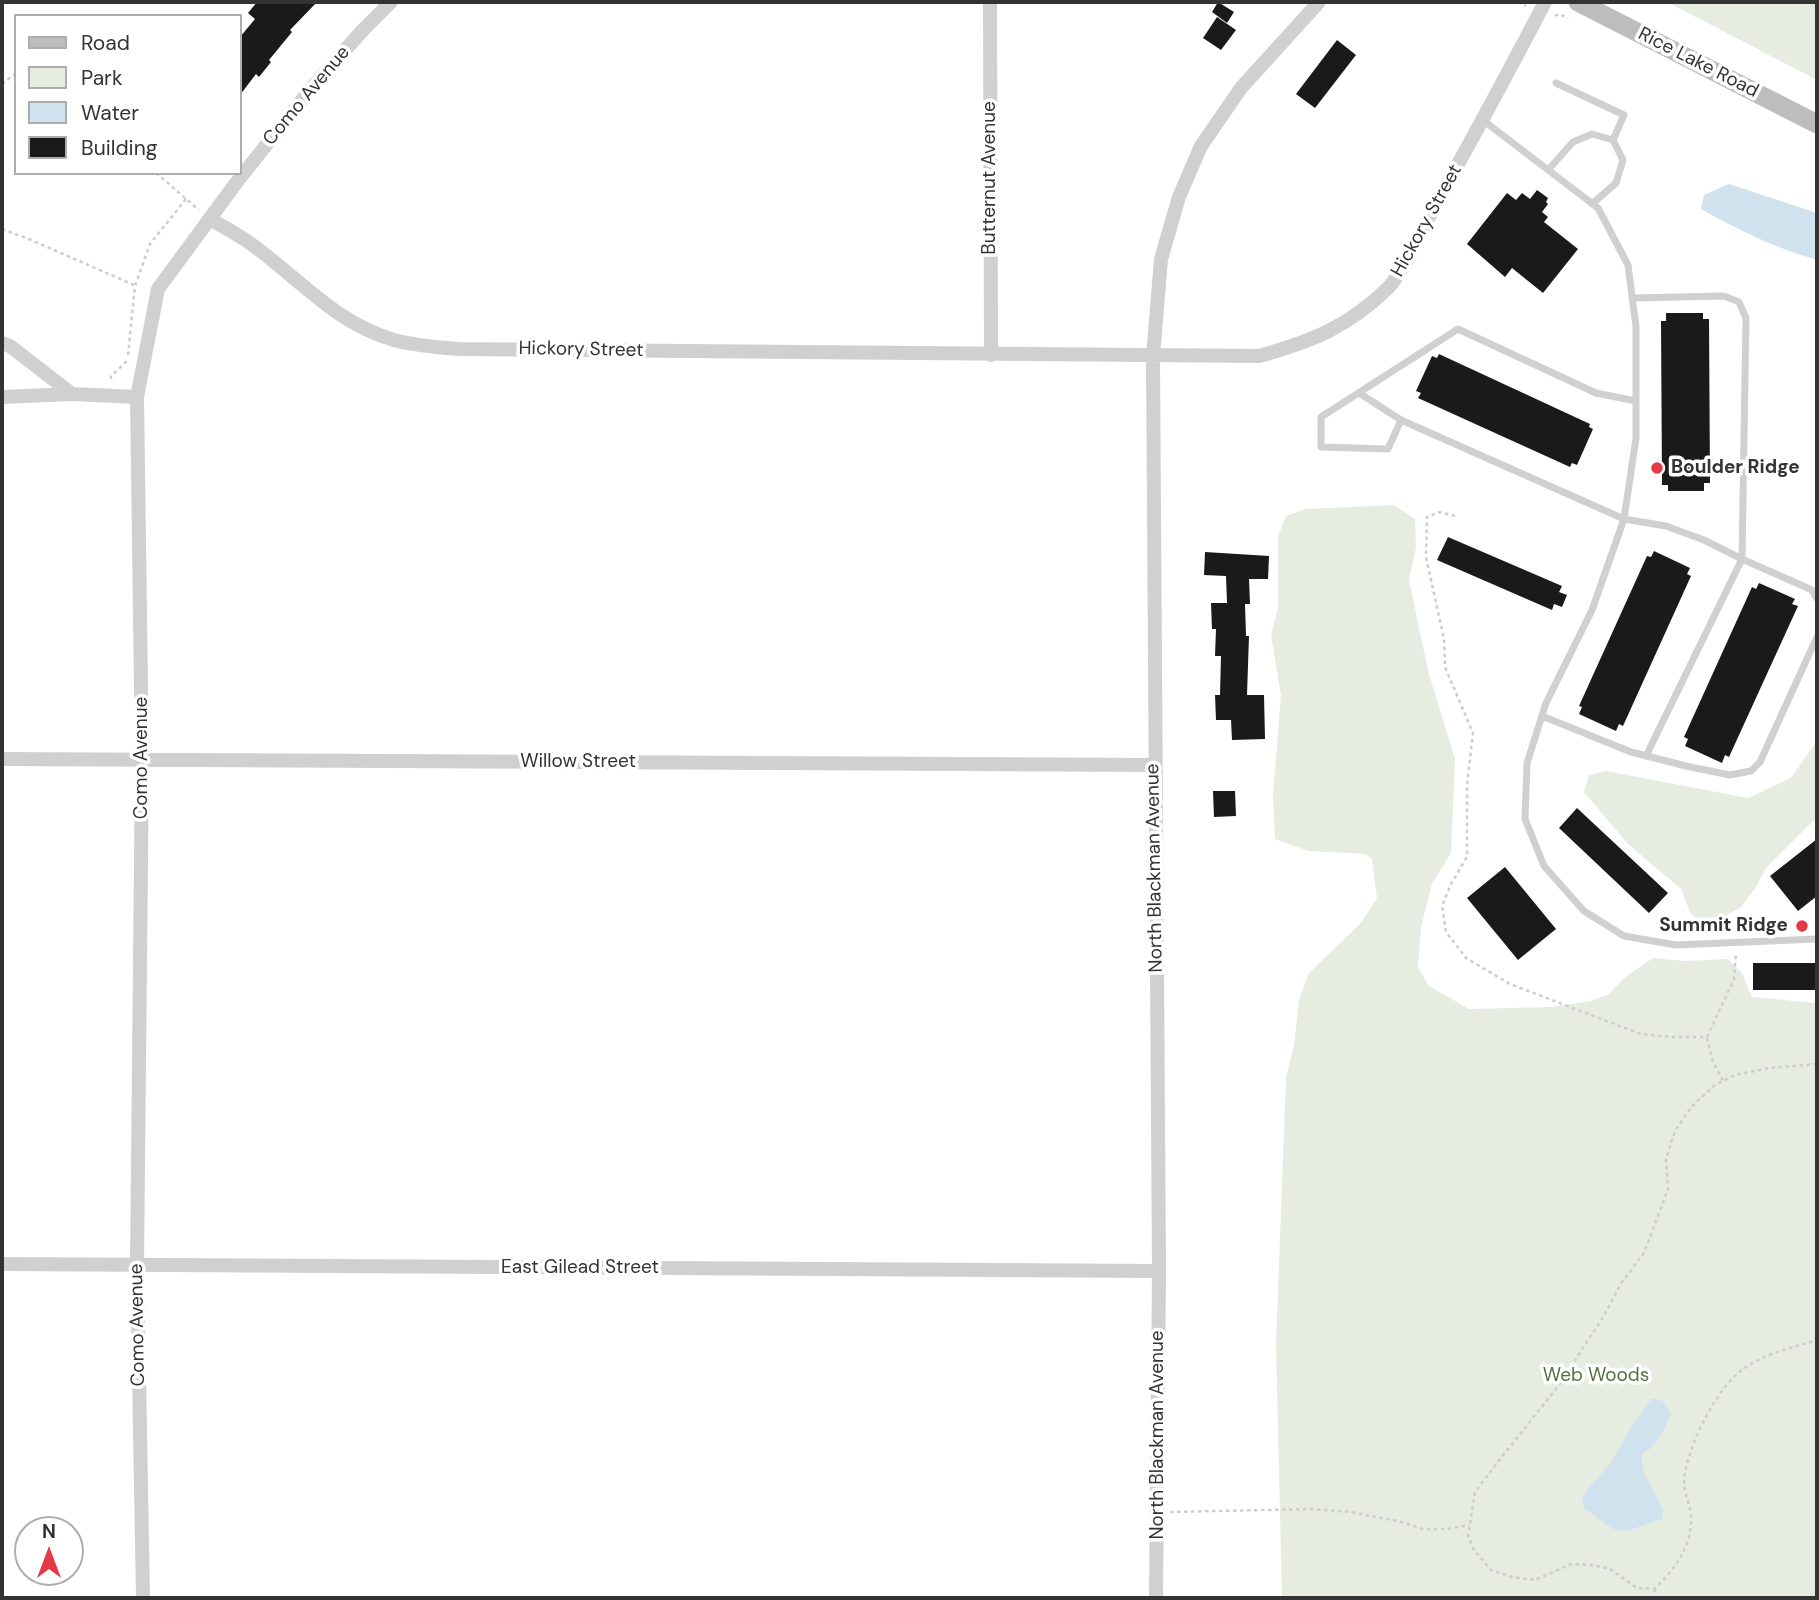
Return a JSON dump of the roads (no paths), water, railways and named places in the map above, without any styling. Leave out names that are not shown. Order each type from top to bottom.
[{"type":"main road","name":"Rice Lake Road","points":[[1578,2],[1817,124]]},
{"type":"street","name":"Como Avenue","points":[[143,1598],[136,1265],[142,760],[138,397],[159,289],[314,85],[391,2]]},
{"type":"street","name":"Butternut Avenue","points":[[990,2],[990,355]]},
{"type":"street","name":"North Blackman Avenue","points":[[1156,1598],[1159,1271],[1153,357],[1161,259],[1179,197],[1201,146],[1241,88],[1319,2]]},
{"type":"street","name":"Hickory Street","points":[[210,219],[247,241],[329,309],[393,340],[417,344],[458,349],[1259,356],[1305,344],[1336,329],[1368,307],[1392,284],[1484,121],[1545,2]]},
{"type":"street","points":[[2,343],[10,346],[72,394]]},
{"type":"street","points":[[2,397],[72,394],[138,397]]},
{"type":"street","name":"Willow Street","points":[[2,759],[1154,765]]},
{"type":"street","name":"East Gilead Street","points":[[2,1264],[1159,1271]]},
{"type":"lane","points":[[1556,83],[1624,115],[1613,140]]},
{"type":"lane","points":[[1484,121],[1598,208],[1628,265],[1636,327],[1636,438],[1624,519],[1592,610],[1546,703],[1527,763],[1525,819],[1544,866],[1584,911],[1624,936],[1676,945],[1817,939]]},
{"type":"lane","points":[[1548,170],[1573,142],[1592,134],[1613,140],[1623,160],[1616,183],[1592,204]]},
{"type":"lane","points":[[1538,162],[1558,159]]},
{"type":"lane","points":[[1632,298],[1724,296],[1739,302],[1746,317],[1742,559],[1646,756]]},
{"type":"lane","points":[[1401,420],[1388,449],[1321,447],[1321,417],[1458,329],[1596,393],[1636,401]]},
{"type":"lane","points":[[1359,393],[1401,420],[1624,519],[1666,526],[1704,540],[1812,590],[1817,599]]},
{"type":"lane","points":[[1542,716],[1646,756],[1730,775],[1751,771],[1760,762],[1817,637]]},
{"type":"water","points":[[1729,184],[1817,213],[1817,260],[1758,238],[1701,209],[1704,195]]},
{"type":"water","points":[[1652,1398],[1663,1401],[1671,1413],[1656,1442],[1641,1455],[1644,1474],[1663,1509],[1662,1520],[1627,1531],[1617,1530],[1585,1510],[1582,1501],[1585,1492],[1610,1464],[1636,1419]]},
{"type":"place","name":"Boulder Ridge","points":[[1657,468]]},
{"type":"place","name":"Summit Ridge","points":[[1802,926]]},
{"type":"park label","name":"Web Woods","points":[[1596,1376]]}]
